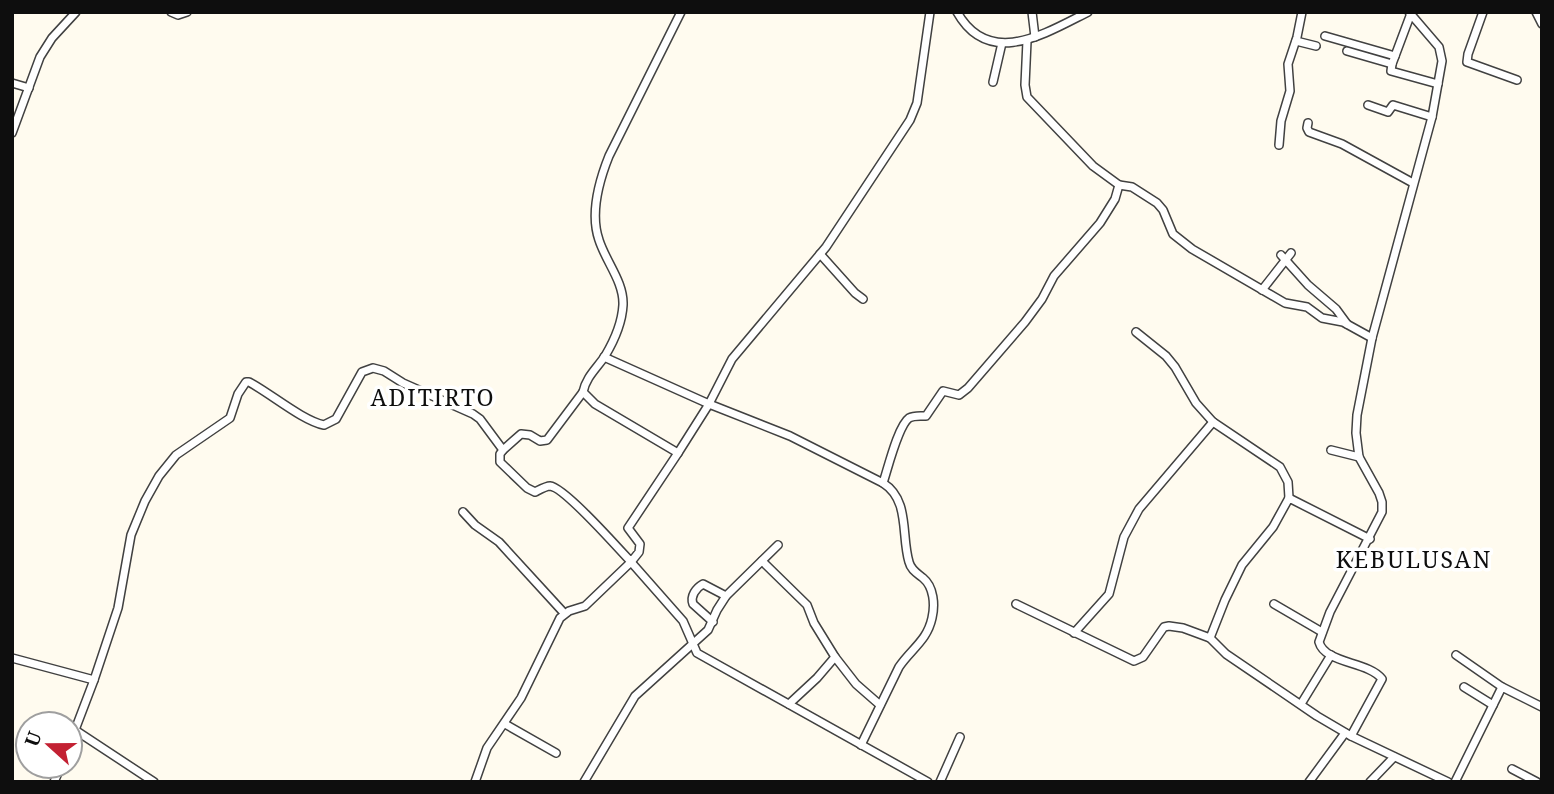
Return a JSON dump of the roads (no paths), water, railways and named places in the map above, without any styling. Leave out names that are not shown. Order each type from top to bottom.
[{"type":"street","points":[[12,133],[45,49],[76,12]]},
{"type":"street","points":[[171,12],[178,15],[187,12]]},
{"type":"street","points":[[681,12],[602,173],[596,210],[597,233],[624,302],[616,335],[591,373],[583,392],[547,440],[540,441],[521,434],[499,454],[500,463],[535,492],[551,486],[575,503],[679,616],[692,645],[701,656],[928,782]]},
{"type":"street","points":[[475,782],[487,748],[527,689],[564,613],[585,606],[631,562],[641,547],[629,531],[629,525],[709,404],[732,359],[844,222],[912,115],[917,103],[930,12]]},
{"type":"street","points":[[957,12],[978,36],[1002,43],[1031,39],[1088,12]]},
{"type":"street","points":[[1032,12],[1025,85],[1027,97],[1093,166],[1119,185],[1132,187],[1147,195],[1163,210],[1177,237],[1262,290],[1287,304],[1304,306],[1322,318],[1347,324],[1372,338]]},
{"type":"street","points":[[1279,145],[1280,125],[1290,91],[1288,64],[1302,12]]},
{"type":"street","points":[[1483,12],[1467,62],[1517,80]]},
{"type":"street","points":[[1536,12],[1542,24]]},
{"type":"street","points":[[1309,782],[1348,735],[1382,679],[1374,671],[1331,655],[1320,645],[1322,632],[1379,519],[1382,502],[1359,457],[1357,415],[1372,338],[1432,117],[1438,84],[1441,51],[1410,14],[1391,71],[1438,84]]},
{"type":"street","points":[[1325,36],[1393,60]]},
{"type":"street","points":[[1296,41],[1316,46]]},
{"type":"street","points":[[993,82],[1002,43]]},
{"type":"street","points":[[1347,51],[1393,60]]},
{"type":"street","points":[[12,83],[29,88]]},
{"type":"street","points":[[1368,105],[1388,111],[1393,105],[1432,117]]},
{"type":"street","points":[[1308,123],[1309,132],[1342,144],[1413,183]]},
{"type":"street","points":[[883,482],[908,419],[926,415],[943,391],[959,395],[968,388],[1025,322],[1042,299],[1054,276],[1100,223],[1115,199],[1119,185]]},
{"type":"street","points":[[820,254],[863,299]]},
{"type":"street","points":[[1262,290],[1286,256],[1308,285],[1336,309],[1347,324]]},
{"type":"street","points":[[1136,332],[1175,367],[1196,403],[1213,422],[1280,467],[1288,482],[1289,498],[1273,527],[1242,565],[1224,600],[1210,638]]},
{"type":"street","points":[[604,357],[709,404],[790,436],[883,482],[895,492],[907,543],[908,560],[912,569],[928,583],[933,611],[924,640],[907,655],[899,667],[861,745]]},
{"type":"street","points":[[83,710],[118,608],[131,535],[145,501],[165,467],[176,455],[230,418],[238,394],[246,382],[268,392],[306,419],[324,425],[336,419],[362,372],[378,369],[474,414],[480,418],[503,450]]},
{"type":"street","points":[[583,392],[595,404],[678,453]]},
{"type":"street","points":[[1074,633],[1109,594],[1124,537],[1139,509],[1213,422]]},
{"type":"street","points":[[1331,450],[1359,457]]},
{"type":"street","points":[[1289,498],[1370,539]]},
{"type":"street","points":[[463,512],[475,525],[499,542],[564,613]]},
{"type":"street","points":[[584,782],[635,696],[692,645],[713,622],[726,596],[778,545]]},
{"type":"street","points":[[762,561],[807,605],[814,623],[835,657],[851,678],[880,705]]},
{"type":"street","points":[[713,622],[693,604],[693,597],[703,584],[726,596]]},
{"type":"street","points":[[1016,604],[1134,661],[1143,657],[1164,627],[1183,628],[1210,638],[1226,654],[1348,735],[1448,782]]},
{"type":"street","points":[[1274,604],[1322,632]]},
{"type":"street","points":[[1456,654],[1502,687],[1542,707]]},
{"type":"street","points":[[1301,704],[1331,655]]},
{"type":"street","points":[[789,704],[835,657]]},
{"type":"street","points":[[12,658],[94,680]]},
{"type":"street","points":[[1464,687],[1493,705]]},
{"type":"street","points":[[1455,782],[1502,687]]},
{"type":"street","points":[[505,724],[556,753]]},
{"type":"street","points":[[84,736],[154,782]]},
{"type":"street","points":[[940,782],[960,737]]},
{"type":"street","points":[[1370,782],[1394,757]]},
{"type":"street","points":[[1512,769],[1537,782]]},
{"type":"district","name":"ADITIRTO","points":[[433,397]]},
{"type":"district","name":"KEBULUSAN","points":[[1414,559]]}]
